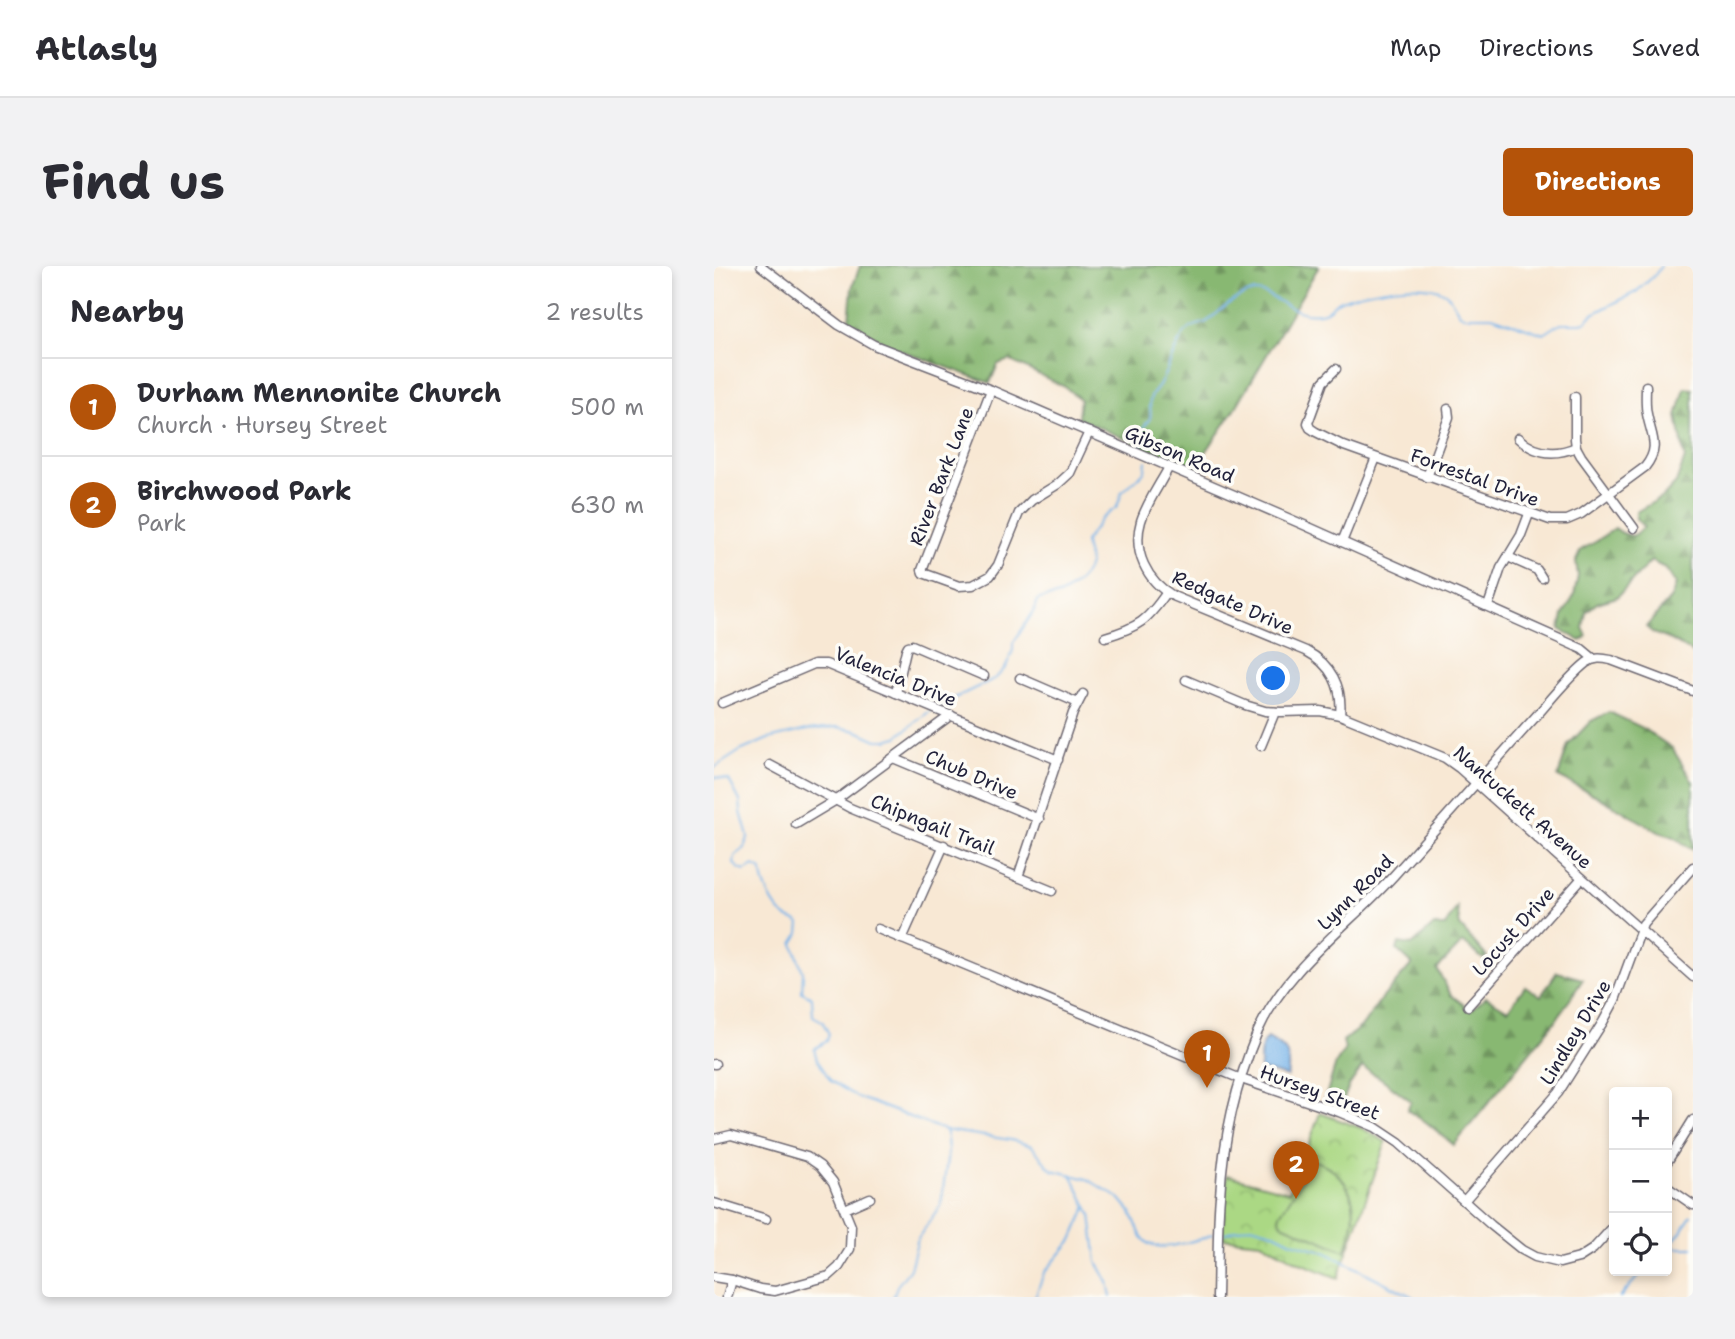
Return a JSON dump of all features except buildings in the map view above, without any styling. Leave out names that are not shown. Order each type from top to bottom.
[{"type":"street","name":"Gibson Road","points":[[761,266],[859,338],[991,390],[1342,542],[1582,649],[1594,659]]},
{"type":"street","name":"Forrestal Drive","points":[[1336,369],[1324,382],[1308,423],[1310,428],[1344,446],[1550,520],[1567,520],[1581,514],[1645,467],[1654,452],[1654,439],[1646,413],[1646,386]]},
{"type":"street","name":"River Bark Lane","points":[[991,390],[922,569],[923,573],[959,586],[973,586],[989,576],[998,565],[1019,513],[1032,500],[1070,473],[1089,432]]},
{"type":"street","points":[[1575,397],[1576,447],[1634,528]]},
{"type":"street","points":[[1427,477],[1449,417],[1448,410]]},
{"type":"street","points":[[1518,438],[1526,445],[1543,452],[1556,453],[1576,447]]},
{"type":"street","points":[[1342,542],[1376,458]]},
{"type":"street","name":"Redgate Drive","points":[[1169,467],[1142,518],[1140,554],[1148,573],[1167,592],[1306,651],[1320,660],[1336,681],[1340,715]]},
{"type":"street","points":[[1488,606],[1501,568],[1521,535],[1529,514]]},
{"type":"street","points":[[1508,557],[1537,570],[1542,578]]},
{"type":"street","points":[[1105,636],[1140,623],[1154,611],[1167,592]]},
{"type":"street","points":[[896,693],[906,650],[912,645],[984,676]]},
{"type":"street","points":[[1594,659],[1611,660],[1693,691]]},
{"type":"street","name":"Lynn Road","points":[[1217,1297],[1222,1173],[1230,1121],[1241,1079],[1262,1024],[1286,986],[1303,966],[1389,881],[1578,670],[1594,659]]},
{"type":"street","name":"Valencia Drive","points":[[722,703],[820,663],[1058,760]]},
{"type":"street","points":[[1020,678],[1078,703]]},
{"type":"street","name":"Nantuckett Avenue","points":[[1186,680],[1253,708],[1275,712],[1340,715],[1445,758],[1693,977]]},
{"type":"street","points":[[1018,877],[1083,694]]},
{"type":"street","points":[[1261,746],[1275,712]]},
{"type":"street","name":"Chipngail Trail","points":[[796,824],[836,800],[951,715]]},
{"type":"street","name":"Chub Drive","points":[[893,758],[1039,819]]},
{"type":"street","name":"Chipngail Trail","points":[[771,765],[850,808],[1052,891]]},
{"type":"street","points":[[902,939],[944,845]]},
{"type":"street","name":"Lindley Drive","points":[[1464,1201],[1566,1082],[1615,1000],[1640,930],[1693,867]]},
{"type":"street","name":"Locust Drive","points":[[1468,1006],[1582,878]]},
{"type":"street","name":"Hursey Street","points":[[878,929],[1241,1079],[1375,1127],[1399,1143],[1529,1255],[1567,1262],[1593,1249],[1609,1231]]},
{"type":"street","points":[[1672,1155],[1693,1120]]},
{"type":"street","points":[[714,1139],[731,1135],[807,1157],[820,1166],[834,1182],[851,1226],[850,1249],[839,1267],[829,1276],[775,1291],[714,1277]]},
{"type":"street","points":[[1672,1191],[1693,1205]]},
{"type":"street","points":[[845,1209],[870,1198]]},
{"type":"street","points":[[714,1203],[766,1219]]},
{"type":"street","points":[[727,1297],[732,1280]]},
{"type":"green space","points":[[860,266],[1319,266],[1235,409],[1202,458],[1197,471],[1078,418],[1080,399],[1065,387],[1009,360],[998,364],[990,383],[889,346],[849,320],[852,288]]},
{"type":"green space","points":[[1685,388],[1693,389],[1693,653],[1646,627],[1671,598],[1676,584],[1663,567],[1651,561],[1617,597],[1597,603],[1586,612],[1583,628],[1587,636],[1581,641],[1560,629],[1563,615],[1574,596],[1578,576],[1576,561],[1581,550],[1615,528],[1633,536],[1644,527],[1636,519],[1636,512],[1664,496],[1676,483],[1685,458],[1677,416]]},
{"type":"green space","points":[[1609,712],[1641,727],[1672,748],[1693,782],[1693,850],[1672,836],[1659,832],[1558,777],[1568,745],[1591,721]]},
{"type":"green space","points":[[1457,907],[1460,926],[1487,957],[1483,959],[1463,942],[1437,969],[1451,995],[1471,1010],[1486,997],[1508,1010],[1525,986],[1541,996],[1557,972],[1583,979],[1557,1019],[1454,1145],[1407,1110],[1411,1101],[1362,1067],[1349,1086],[1341,1106],[1325,1099],[1336,1063],[1345,1049],[1343,1041],[1363,1025],[1412,964],[1397,950],[1399,943],[1412,945],[1433,926],[1445,926]]},
{"type":"green space","points":[[1320,1113],[1361,1128],[1386,1142],[1338,1278],[1300,1263],[1261,1242],[1222,1238],[1227,1175],[1289,1192]]},
{"type":"green space","points":[[1314,1161],[1335,1172],[1351,1195],[1353,1223],[1345,1251],[1282,1224],[1279,1216]]},
{"type":"water","points":[[1267,1038],[1284,1048],[1289,1063],[1287,1077],[1260,1069],[1261,1049]]},
{"type":"waterway","points":[[1143,452],[1141,436],[1150,418],[1151,397],[1185,332],[1207,322],[1241,296],[1261,293],[1294,309],[1313,314],[1329,310],[1339,301],[1364,293],[1423,287],[1445,293],[1460,314],[1492,316],[1544,334],[1561,323],[1585,322],[1593,314],[1636,292],[1661,266]]},
{"type":"waterway","points":[[936,707],[996,678],[1006,667],[1013,643],[1038,600],[1063,593],[1085,573],[1089,563],[1085,542],[1101,519],[1117,507],[1122,492],[1142,474],[1146,461]]},
{"type":"waterway","points":[[714,768],[740,751],[768,739],[807,730],[837,727],[857,731],[877,740],[887,740],[897,737],[931,710]]},
{"type":"waterway","points":[[714,777],[729,780],[740,801],[748,837],[745,848],[735,856],[734,864],[745,871],[753,866],[762,870],[766,888],[776,907],[800,923],[799,933],[793,944],[803,972],[802,992],[812,997],[813,1016],[822,1021],[829,1034],[827,1041],[814,1049],[817,1060],[831,1081],[857,1097],[944,1130],[1011,1140],[1032,1146],[1053,1170],[1087,1179],[1119,1198],[1131,1212],[1142,1238],[1149,1244],[1172,1246],[1213,1234]]},
{"type":"waterway","points":[[893,1297],[897,1286],[910,1269],[918,1238],[941,1205],[948,1152],[945,1130]]},
{"type":"waterway","points":[[1071,1174],[1091,1215],[1097,1262],[1108,1282],[1111,1297]]},
{"type":"waterway","points":[[1035,1297],[1044,1273],[1072,1240],[1086,1208]]},
{"type":"waterway","points":[[1672,1242],[1691,1216]]},
{"type":"waterway","points":[[1225,1233],[1251,1226],[1270,1231],[1292,1242],[1323,1251],[1413,1297]]},
{"type":"waterway","points":[[1672,1246],[1693,1248]]},
{"type":"waterway","points":[[1620,1297],[1639,1276]]},
{"type":"place","name":"Durham Mennonite Church","points":[[1207,1088]]},
{"type":"place","name":"Birchwood Park","points":[[1296,1199]]}]
